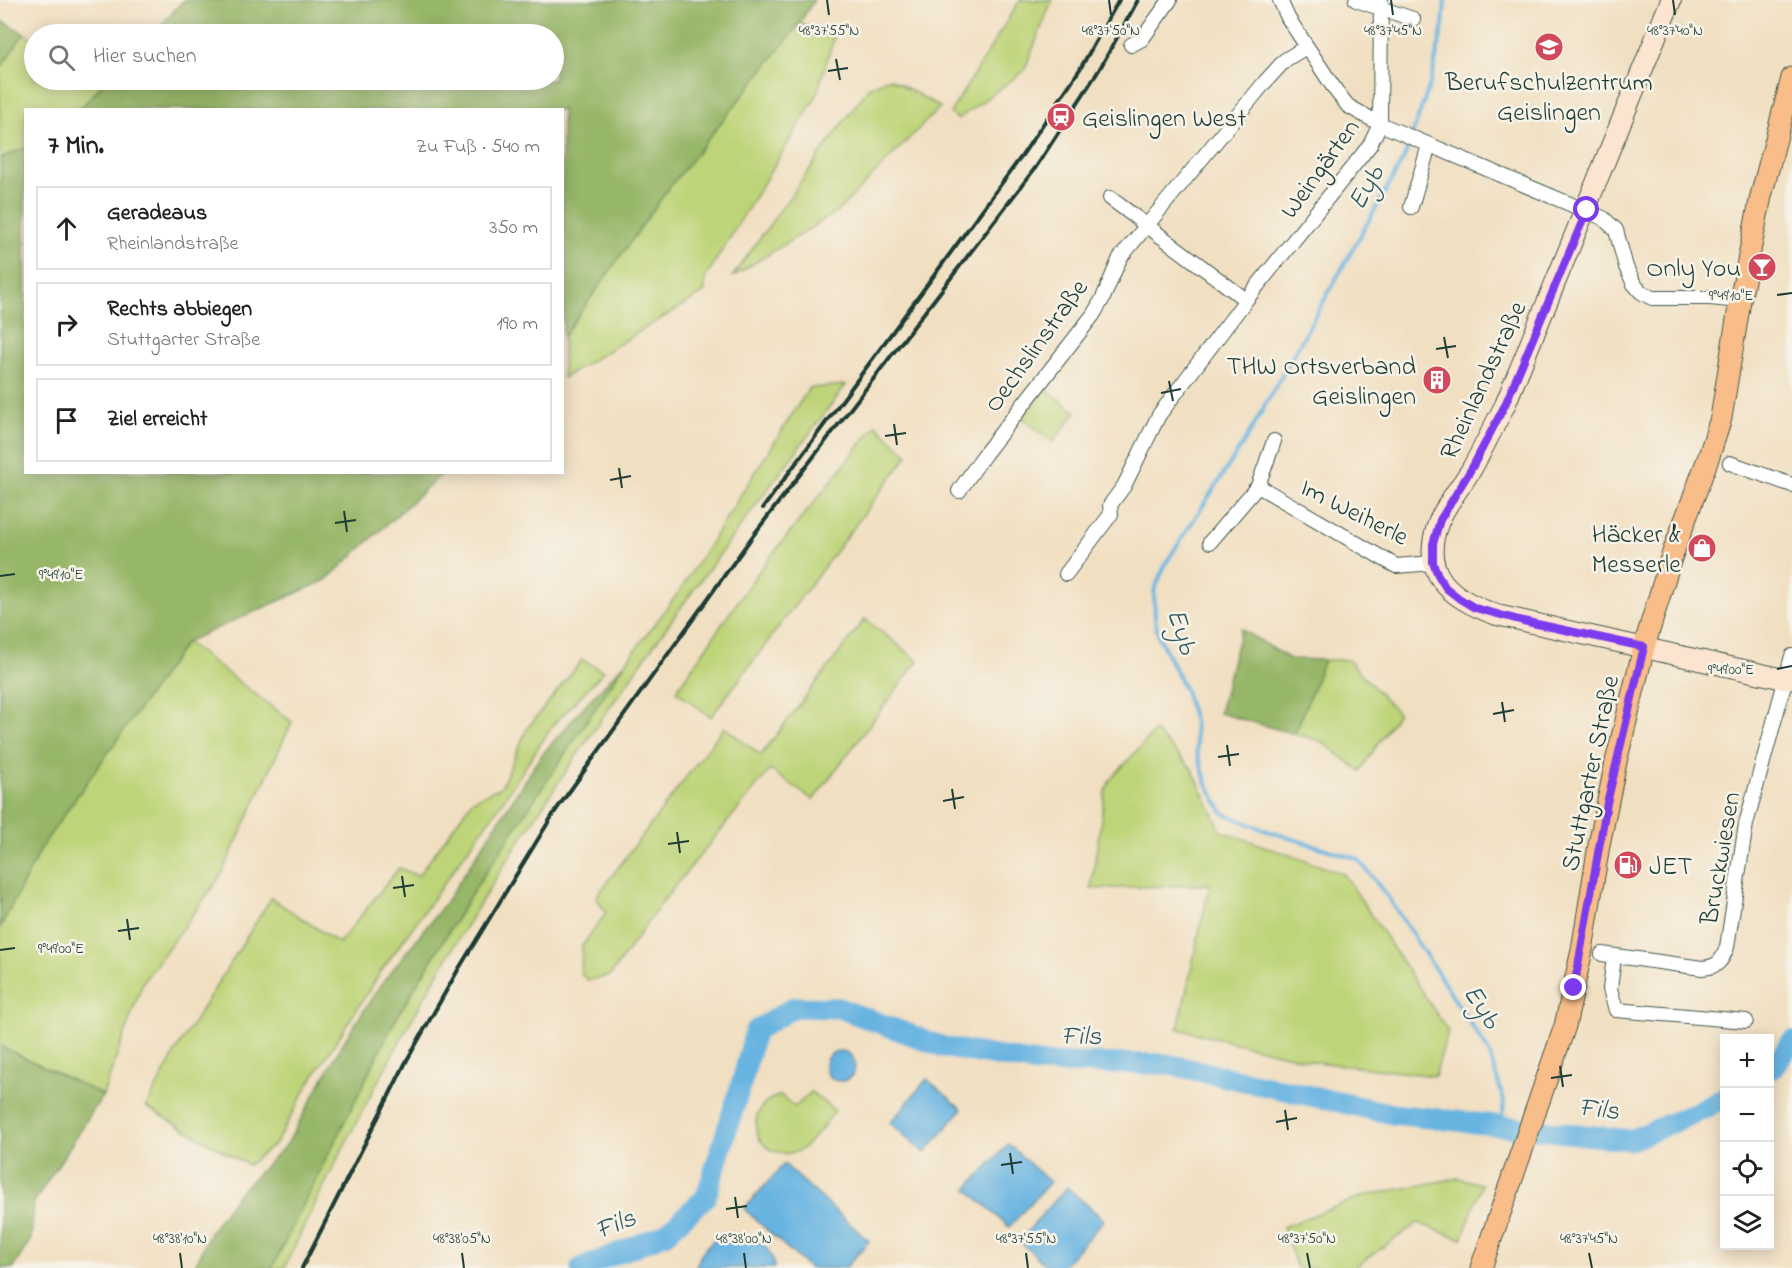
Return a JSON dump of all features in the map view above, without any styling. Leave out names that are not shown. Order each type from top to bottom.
[{"type":"main road","name":"Rheinlandstraße","points":[[1433,563],[1433,544],[1440,520],[1473,466],[1505,405],[1587,210],[1671,0]]},
{"type":"main road","name":"Stuttgarter Straße","points":[[1481,1268],[1535,1118],[1565,1026],[1574,988],[1607,803],[1644,647],[1671,558],[1721,418],[1740,301],[1761,196],[1792,78]]},
{"type":"main road","points":[[1433,563],[1446,588],[1475,608],[1523,621],[1788,678]]},
{"type":"street","points":[[1131,45],[1142,39],[1170,0]]},
{"type":"street","points":[[1280,0],[1306,47],[1348,106],[1385,126],[1603,218],[1616,230],[1626,267],[1634,284],[1652,298],[1710,298],[1740,301]]},
{"type":"street","points":[[1356,0],[1381,5],[1413,19]]},
{"type":"street","name":"Weingärten","points":[[1066,574],[1111,514],[1110,505],[1124,486],[1159,415],[1246,300],[1385,126],[1381,5]]},
{"type":"street","name":"Oechslinstraße","points":[[959,491],[984,455],[1093,315],[1120,258],[1265,82],[1286,60],[1306,47]]},
{"type":"street","points":[[1411,207],[1425,143]]},
{"type":"street","points":[[1110,198],[1246,300]]},
{"type":"street","points":[[1210,542],[1258,486],[1274,441]]},
{"type":"street","points":[[1730,463],[1792,485]]},
{"type":"street","name":"Im Weiherle","points":[[1258,486],[1396,566],[1433,563]]},
{"type":"street","name":"Bruckwiesen","points":[[1746,1021],[1616,1010],[1610,989],[1608,955],[1702,968],[1712,968],[1722,961],[1727,947],[1746,824],[1788,678],[1792,656]]},
{"type":"green space","points":[[184,0],[814,0],[800,23],[665,193],[564,336],[564,108],[81,108],[98,90],[564,90],[564,24],[162,24]]},
{"type":"green space","points":[[1020,0],[1052,0],[1024,71],[958,119],[950,113]]},
{"type":"green space","points":[[0,20],[24,33],[0,69]]},
{"type":"green space","points":[[800,23],[834,38],[815,99],[705,278],[705,292],[564,377],[564,336],[665,193]]},
{"type":"green space","points":[[24,33],[24,90],[97,90],[81,108],[24,108],[24,148],[0,158],[0,69]]},
{"type":"green space","points":[[889,78],[940,107],[838,211],[732,277],[868,88]]},
{"type":"green space","points":[[24,148],[24,474],[442,474],[326,580],[186,642],[44,843],[0,928],[0,158]]},
{"type":"green space","points":[[846,385],[659,637],[526,831],[484,897],[404,1033],[284,1268],[272,1268],[394,1022],[472,893],[626,662],[681,589],[809,388]]},
{"type":"green space","points":[[1044,388],[1076,412],[1053,442],[1022,418]]},
{"type":"green space","points":[[876,425],[908,455],[711,717],[676,691],[756,575]]},
{"type":"green space","points":[[865,619],[918,661],[813,800],[770,770],[662,902],[610,976],[588,980],[581,974],[582,946],[606,913],[596,897],[724,727],[761,755]]},
{"type":"green space","points":[[1241,629],[1290,659],[1324,660],[1295,734],[1219,713]]},
{"type":"green space","points":[[186,642],[292,722],[220,877],[143,982],[103,1095],[0,1046],[0,928],[44,843]]},
{"type":"green space","points":[[582,660],[604,671],[553,725],[502,802],[382,970],[310,1082],[276,1143],[248,1165],[146,1107],[177,1049],[271,898],[339,943],[399,868],[418,876],[473,800],[501,787],[527,729]]},
{"type":"green space","points":[[1324,660],[1348,660],[1398,713],[1360,771],[1321,741],[1295,734]]},
{"type":"green space","points":[[626,662],[472,893],[394,1022],[272,1268],[194,1268],[211,1231],[236,1196],[287,1144],[343,1043],[379,987],[446,902],[541,756]]},
{"type":"green space","points":[[1155,731],[1192,769],[1221,831],[1344,874],[1448,1031],[1435,1076],[1315,1062],[1178,1029],[1210,884],[1091,889],[1105,792],[1110,780]]},
{"type":"green space","points":[[0,1046],[103,1095],[34,1202],[31,1239],[13,1268],[0,1268]]},
{"type":"green space","points":[[811,1092],[835,1111],[804,1148],[794,1153],[782,1153],[770,1149],[757,1134],[758,1114],[763,1105],[781,1096],[795,1107]]},
{"type":"green space","points":[[1458,1178],[1482,1184],[1462,1239],[1418,1223],[1353,1268],[1297,1268],[1283,1227],[1363,1196]]},
{"type":"water","points":[[840,1051],[851,1055],[855,1066],[851,1077],[840,1081],[829,1077],[825,1066],[829,1055]]},
{"type":"water","points":[[927,1079],[962,1109],[925,1153],[890,1123]]},
{"type":"water","points":[[1008,1144],[1050,1182],[1009,1227],[967,1189]]},
{"type":"water","points":[[784,1164],[869,1241],[845,1268],[809,1268],[744,1209]]},
{"type":"water","points":[[1067,1187],[1104,1220],[1061,1268],[1049,1268],[1019,1241]]},
{"type":"water","points":[[728,1234],[752,1238],[765,1246],[773,1259],[774,1268],[696,1268],[707,1246]]},
{"type":"waterway","name":"Eyb","points":[[1445,0],[1443,26],[1431,81],[1404,158],[1246,439],[1166,563],[1154,591],[1155,620],[1159,637],[1185,690],[1194,721],[1197,753],[1207,784],[1223,813],[1264,830],[1358,859],[1388,897],[1489,1052],[1504,1102],[1501,1126]]},
{"type":"waterway","name":"Fils","points":[[581,1268],[665,1234],[706,1197],[755,1031],[794,1007],[839,1008],[943,1047],[1037,1063],[1167,1064],[1392,1114],[1631,1140],[1704,1109],[1720,1099]]},
{"type":"waterway","name":"Fils","points":[[1774,1067],[1792,1041]]},
{"type":"railway","points":[[763,508],[1021,157],[1080,69],[1119,0]]},
{"type":"railway","points":[[302,1268],[407,1060],[458,970],[554,813],[752,537],[1036,167],[1099,70],[1138,0]]},
{"type":"place","name":"Berufschulzentrum Geislingen","points":[[1549,47]]},
{"type":"place","name":"Geislingen West","points":[[1061,117]]},
{"type":"place","name":"Only You","points":[[1762,267]]},
{"type":"place","name":"THW Ortsverband Geislingen","points":[[1437,380]]},
{"type":"place","name":"Häcker & Messerle","points":[[1702,548]]},
{"type":"place","name":"JET","points":[[1628,865]]},
{"type":"route","points":[[1574,988],[1607,803],[1644,647],[1497,615],[1475,608],[1446,588],[1433,563],[1433,544],[1440,520],[1473,466],[1505,405],[1587,210]]}]
